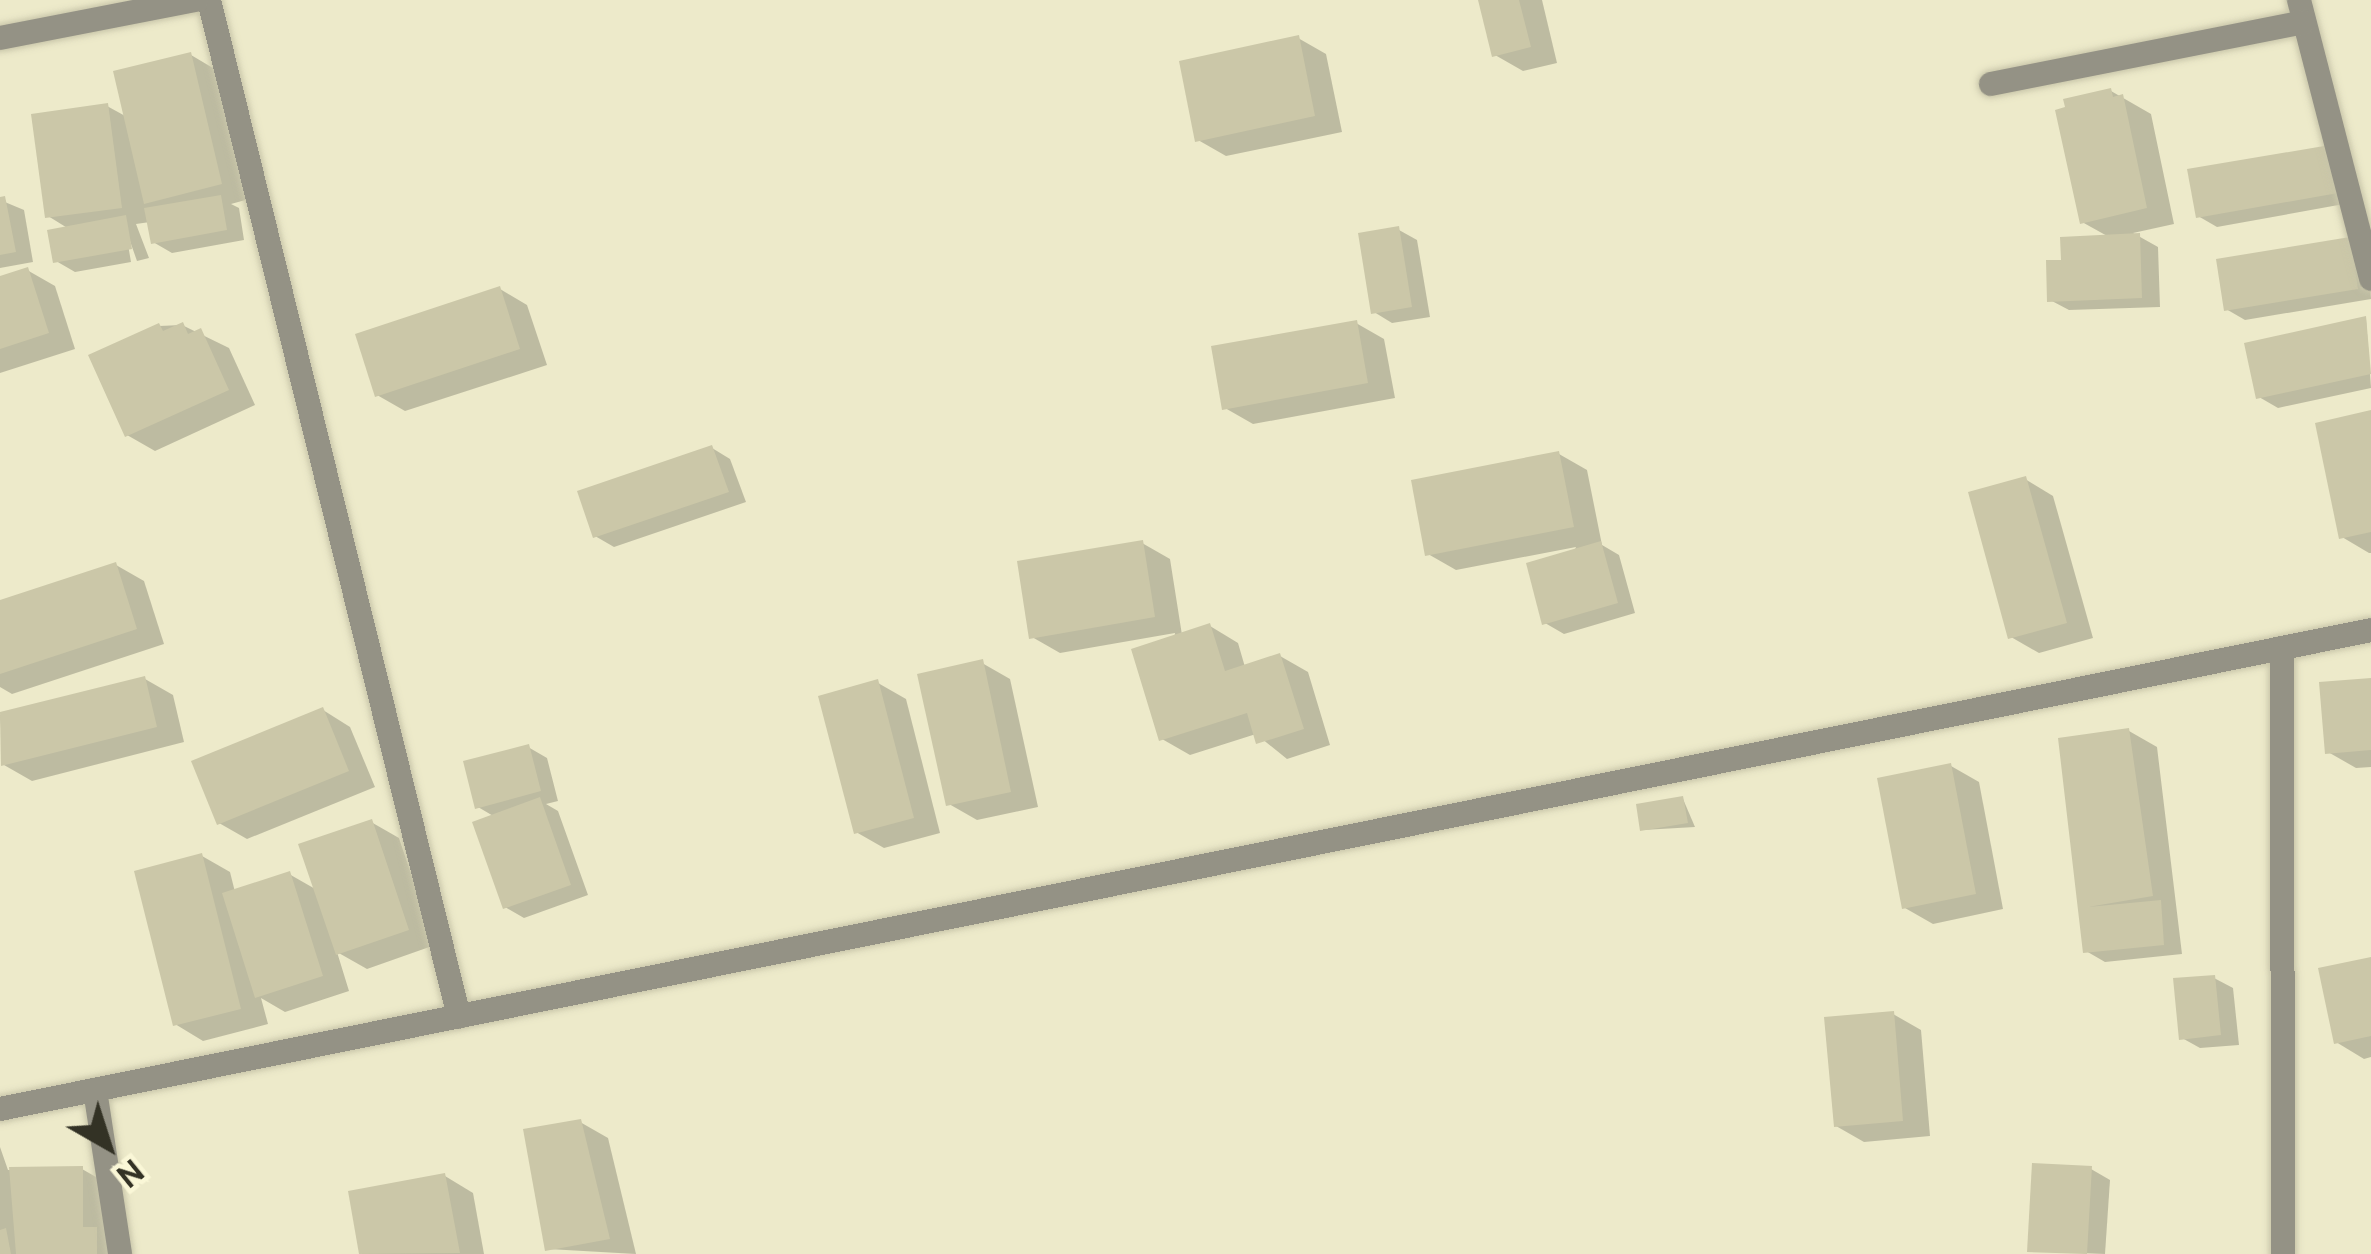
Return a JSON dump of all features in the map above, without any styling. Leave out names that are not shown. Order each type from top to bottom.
[{"type":"street","points":[[0,38],[196,0]]},
{"type":"street","points":[[209,0],[459,1017]]},
{"type":"street","points":[[1991,84],[2301,11],[2371,279]]},
{"type":"street","points":[[0,1109],[2371,630]]},
{"type":"street","points":[[2282,648],[2283,1254]]},
{"type":"street","points":[[95,1090],[120,1254]]},
{"type":"building","points":[[1478,0],[1519,0],[1531,47],[1492,57]]},
{"type":"building","points":[[1299,35],[1315,116],[1195,142],[1179,61]]},
{"type":"building","points":[[191,52],[222,184],[144,204],[113,71]]},
{"type":"building","points":[[2111,88],[2113,97],[2123,94],[2147,208],[2080,224],[2055,110],[2065,107],[2063,99]]},
{"type":"building","points":[[108,103],[122,208],[45,218],[31,114]]},
{"type":"building","points":[[2330,145],[2338,193],[2196,218],[2187,169]]},
{"type":"building","points":[[221,195],[227,230],[151,244],[144,208]]},
{"type":"building","points":[[5,196],[16,252],[0,255],[0,197]]},
{"type":"building","points":[[126,215],[132,249],[53,263],[47,230]]},
{"type":"building","points":[[1399,226],[1412,307],[1371,314],[1358,233]]},
{"type":"building","points":[[2140,233],[2142,298],[2047,302],[2046,260],[2061,260],[2060,237]]},
{"type":"building","points":[[2350,237],[2358,289],[2224,311],[2216,259]]},
{"type":"building","points":[[28,267],[49,333],[0,349],[0,276]]},
{"type":"building","points":[[500,286],[520,349],[375,397],[355,334]]},
{"type":"building","points":[[2366,316],[2371,374],[2256,399],[2244,343]]},
{"type":"building","points":[[1357,320],[1368,383],[1222,410],[1211,346]]},
{"type":"building","points":[[183,322],[188,334],[201,328],[229,390],[125,437],[88,355],[159,323],[163,331]]},
{"type":"building","points":[[2371,410],[2371,532],[2339,539],[2315,423]]},
{"type":"building","points":[[712,445],[729,492],[593,538],[577,491]]},
{"type":"building","points":[[1559,451],[1574,527],[1425,556],[1411,480]]},
{"type":"building","points":[[2026,476],[2067,623],[2008,639],[1968,492]]},
{"type":"building","points":[[1143,540],[1155,617],[1029,639],[1017,561]]},
{"type":"building","points":[[1601,541],[1618,603],[1542,625],[1526,563]]},
{"type":"building","points":[[116,562],[137,629],[0,674],[0,600]]},
{"type":"building","points":[[1210,623],[1225,671],[1280,653],[1304,729],[1256,744],[1247,713],[1159,741],[1131,649]]},
{"type":"building","points":[[983,659],[1011,792],[946,806],[917,674]]},
{"type":"building","points":[[145,676],[157,727],[1,766],[0,712]]},
{"type":"building","points":[[2371,678],[2371,750],[2325,754],[2319,682]]},
{"type":"building","points":[[878,679],[914,818],[854,834],[818,696]]},
{"type":"building","points":[[323,707],[349,771],[217,825],[191,761]]},
{"type":"building","points":[[2129,728],[2153,896],[2088,907],[2161,900],[2164,945],[2083,953],[2058,738]]},
{"type":"building","points":[[529,744],[541,791],[475,809],[463,761]]},
{"type":"building","points":[[1951,763],[1976,894],[1902,909],[1877,778]]},
{"type":"building","points":[[1683,796],[1688,823],[1640,831],[1636,804]]},
{"type":"building","points":[[540,797],[571,885],[503,909],[472,822]]},
{"type":"building","points":[[372,819],[409,930],[336,955],[298,844]]},
{"type":"building","points":[[202,853],[241,1009],[173,1026],[134,871]]},
{"type":"building","points":[[290,871],[323,976],[255,998],[222,893]]},
{"type":"building","points":[[2371,957],[2371,1036],[2334,1044],[2318,968]]},
{"type":"building","points":[[2215,975],[2221,1035],[2179,1040],[2173,978]]},
{"type":"building","points":[[1894,1011],[1903,1121],[1834,1127],[1824,1017]]},
{"type":"building","points":[[581,1119],[610,1239],[545,1251],[523,1129]]},
{"type":"building","points":[[2032,1163],[2092,1166],[2087,1254],[2027,1252]]},
{"type":"building","points":[[83,1166],[83,1227],[97,1227],[97,1254],[16,1254],[9,1167]]},
{"type":"building","points":[[445,1173],[460,1253],[359,1254],[348,1191]]},
{"type":"building","points":[[6,1228],[11,1254],[0,1254],[0,1230]]}]
